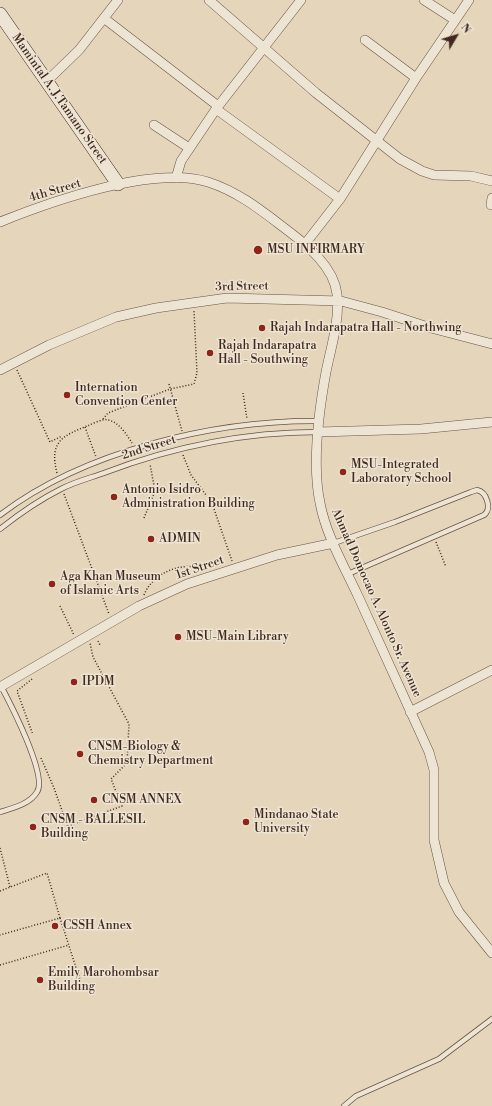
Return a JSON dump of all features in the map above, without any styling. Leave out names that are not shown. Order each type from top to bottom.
[{"type":"street","points":[[47,81],[78,50],[105,19],[118,0]]},
{"type":"street","points":[[209,0],[264,49],[375,141],[400,159],[422,171],[434,175],[471,176],[492,181]]},
{"type":"street","points":[[176,178],[181,161],[217,107],[301,0]]},
{"type":"street","points":[[424,0],[455,20]]},
{"type":"street","points":[[305,244],[340,199],[375,141],[469,0]]},
{"type":"street","points":[[105,19],[217,107],[340,199]]},
{"type":"street","name":"Mamintal A. J.Tamano Street","points":[[2,20],[47,81],[118,184]]},
{"type":"street","points":[[365,40],[416,78]]},
{"type":"street","points":[[154,125],[189,148]]},
{"type":"street","name":"Ahmad Domocao A. Alonto Sr. Avenue","points":[[118,184],[176,178],[190,178],[208,182],[248,200],[305,244],[328,271],[334,281],[337,301],[336,320],[323,387],[318,432],[318,490],[323,516],[429,752],[434,770],[434,840],[444,883],[459,912],[492,953]]},
{"type":"street","name":"4th Street","points":[[0,222],[20,214],[118,184]]},
{"type":"street","name":"3rd Street","points":[[0,370],[48,345],[116,317],[156,308],[227,298],[337,301],[382,312],[431,328],[492,344]]},
{"type":"street","points":[[318,432],[421,429],[492,422]]},
{"type":"street","name":"1st Street","points":[[0,686],[143,604],[186,584],[277,555],[334,542]]},
{"type":"street","points":[[410,712],[492,670]]},
{"type":"lane","name":"2nd Street","points":[[0,515],[30,494],[58,478],[136,449],[184,436],[248,425],[291,421],[319,421]]},
{"type":"lane","name":"2nd Street","points":[[0,529],[36,503],[62,488],[149,457],[180,448],[266,434],[318,432]]},
{"type":"lane","points":[[334,542],[395,522],[471,492],[481,491],[489,507],[487,514],[348,574]]},
{"type":"lane","points":[[0,686],[16,712],[32,754],[40,786],[37,793],[30,799],[17,807],[0,812]]},
{"type":"lane","points":[[344,1106],[356,1096],[439,1059],[492,1019]]},
{"type":"path","points":[[103,420],[108,413],[170,389],[194,384],[197,373],[193,302]]},
{"type":"path","points":[[13,363],[50,442],[66,434],[103,420],[108,420],[120,427],[136,449]]},
{"type":"path","points":[[169,384],[184,436]]},
{"type":"path","points":[[243,393],[248,425]]},
{"type":"path","points":[[85,427],[98,463]]},
{"type":"path","points":[[58,478],[55,465],[56,449],[61,438],[66,434]]},
{"type":"path","points":[[180,448],[191,475],[212,503],[234,569]]},
{"type":"path","points":[[144,518],[155,490],[149,457]]},
{"type":"path","points":[[62,488],[112,622]]},
{"type":"path","points":[[434,536],[446,567]]},
{"type":"path","points":[[143,604],[145,593],[150,585],[156,579],[169,571],[194,566],[216,574]]},
{"type":"path","points":[[60,606],[77,641]]},
{"type":"path","points":[[68,826],[122,806],[111,779],[127,763],[129,724],[93,657],[88,635]]},
{"type":"path","points":[[32,735],[17,691],[35,677]]},
{"type":"path","points":[[39,755],[54,788],[69,830]]},
{"type":"path","points":[[0,848],[10,887]]},
{"type":"path","points":[[0,891],[47,874],[81,983]]},
{"type":"path","points":[[0,935],[60,918]]},
{"type":"path","points":[[0,966],[69,945]]},
{"type":"place","name":"MSU INFIRMARY","points":[[258,250]]},
{"type":"place","name":"Rajah Indarapatra Hall - Northwing","points":[[262,328]]},
{"type":"place","name":"Rajah Indarapatra Hall - Southwing","points":[[210,353]]},
{"type":"place","name":"Internation Convention Center","points":[[67,395]]},
{"type":"place","name":"MSU-Integrated Laboratory School","points":[[343,472]]},
{"type":"place","name":"Antonio Isidro Administration Building","points":[[114,497]]},
{"type":"place","name":"ADMIN","points":[[151,539]]},
{"type":"place","name":"Aga Khan Museum of Islamic Arts","points":[[52,584]]},
{"type":"place","name":"MSU-Main Library","points":[[178,637]]},
{"type":"place","name":"IPDM","points":[[74,682]]},
{"type":"place","name":"CNSM-Biology & Chemistry Department","points":[[80,754]]},
{"type":"place","name":"CNSM ANNEX","points":[[94,800]]},
{"type":"place","name":"Mindanao State University","points":[[246,822]]},
{"type":"place","name":"CNSM - BALLESIL Building","points":[[33,827]]},
{"type":"place","name":"CSSH Annex","points":[[55,926]]},
{"type":"place","name":"Emily Marohombsar Building","points":[[40,980]]}]
